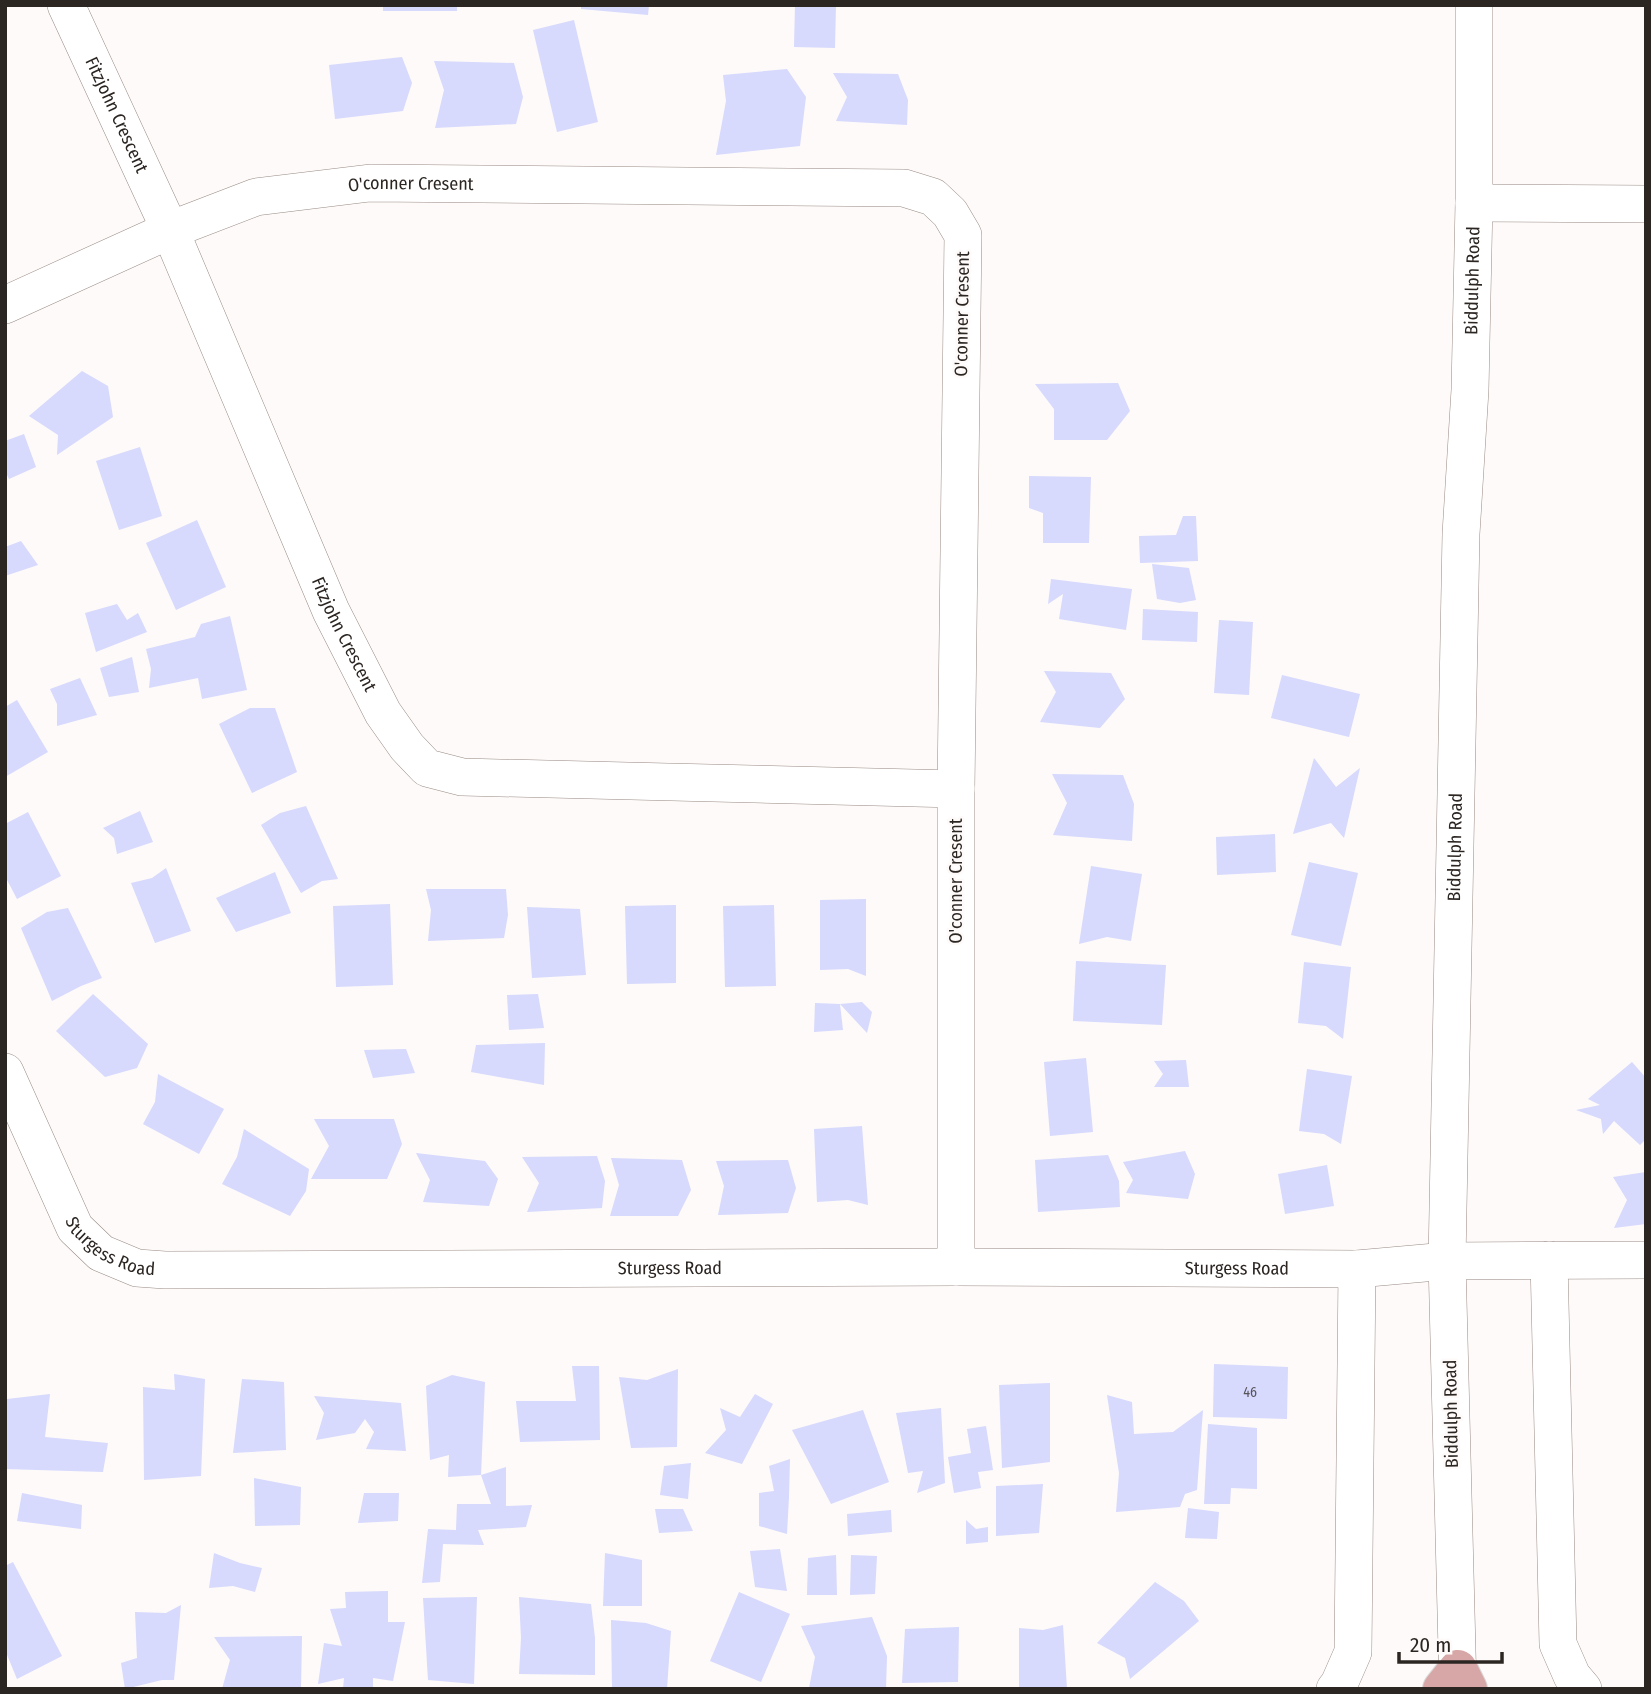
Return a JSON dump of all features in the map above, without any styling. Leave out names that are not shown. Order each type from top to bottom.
[{"type":"street","name":"Fitzjohn Crescent","points":[[66,5],[170,230],[331,611],[383,713],[407,747],[427,768],[462,777],[956,789]]},
{"type":"street","name":"Biddulph Road","points":[[1456,1684],[1447,1261],[1461,534],[1470,390],[1474,5]]},
{"type":"street","name":"O'conner Cresent","points":[[5,304],[170,230],[256,197],[370,183],[904,188],[933,197],[950,213],[963,234],[956,789],[956,1267]]},
{"type":"street","points":[[1474,203],[1646,204]]},
{"type":"street","name":"Sturgess Road","points":[[5,1072],[75,1228],[101,1253],[137,1268],[1357,1269],[1447,1261],[1646,1260]]},
{"type":"street","points":[[1549,1260],[1559,1644],[1572,1676],[1583,1689]]},
{"type":"street","points":[[1335,1689],[1353,1652],[1357,1269]]},
{"type":"building","points":[[383,5],[457,5],[457,11],[383,11]]},
{"type":"building","points":[[581,5],[649,5],[648,15],[581,9]]},
{"type":"building","points":[[795,5],[836,5],[835,48],[794,47]]},
{"type":"building","points":[[574,20],[598,122],[557,132],[533,30]]},
{"type":"building","points":[[402,57],[412,83],[403,111],[335,119],[329,65]]},
{"type":"building","points":[[434,61],[514,63],[523,97],[516,124],[435,128],[444,90]]},
{"type":"building","points":[[787,69],[806,97],[800,146],[716,155],[726,101],[723,75]]},
{"type":"building","points":[[833,73],[898,74],[908,100],[907,125],[836,121],[847,97]]},
{"type":"building","points":[[82,371],[108,386],[113,417],[57,455],[58,435],[29,416]]},
{"type":"building","points":[[1118,383],[1130,411],[1107,440],[1054,440],[1054,409],[1035,384]]},
{"type":"building","points":[[24,434],[36,467],[9,479],[5,471],[5,441]]},
{"type":"building","points":[[140,447],[162,516],[119,530],[96,461]]},
{"type":"building","points":[[1029,476],[1091,477],[1089,543],[1043,543],[1043,513],[1029,508]]},
{"type":"building","points":[[1183,516],[1196,516],[1198,561],[1140,563],[1139,536],[1176,535]]},
{"type":"building","points":[[197,520],[226,587],[176,610],[146,543]]},
{"type":"building","points":[[21,541],[38,565],[5,576],[5,547]]},
{"type":"building","points":[[1152,564],[1189,568],[1196,600],[1180,603],[1157,599]]},
{"type":"building","points":[[1051,579],[1132,589],[1126,630],[1059,619],[1063,594],[1048,604]]},
{"type":"building","points":[[117,604],[127,620],[138,613],[147,632],[96,652],[85,613]]},
{"type":"building","points":[[1143,609],[1198,612],[1197,642],[1142,640]]},
{"type":"building","points":[[230,616],[247,690],[202,699],[198,678],[149,688],[151,669],[146,649],[195,637],[201,624]]},
{"type":"building","points":[[1219,620],[1253,622],[1249,695],[1214,693]]},
{"type":"building","points":[[132,657],[139,692],[109,697],[100,668]]},
{"type":"building","points":[[1044,671],[1111,673],[1125,699],[1100,728],[1040,722],[1056,692]]},
{"type":"building","points":[[1282,675],[1360,694],[1349,737],[1271,718]]},
{"type":"building","points":[[80,678],[97,715],[57,726],[57,704],[50,689]]},
{"type":"building","points":[[17,700],[48,752],[5,777],[5,707]]},
{"type":"building","points":[[250,708],[275,708],[297,772],[252,793],[219,724]]},
{"type":"building","points":[[1314,758],[1336,787],[1360,768],[1344,838],[1331,823],[1293,834]]},
{"type":"building","points":[[1052,774],[1123,775],[1134,804],[1132,841],[1053,835],[1067,803]]},
{"type":"building","points":[[306,806],[338,879],[322,881],[301,893],[261,825],[280,813]]},
{"type":"building","points":[[140,811],[153,842],[117,854],[114,838],[103,828]]},
{"type":"building","points":[[28,812],[61,876],[17,899],[5,876],[5,824]]},
{"type":"building","points":[[1275,834],[1276,872],[1217,875],[1216,837]]},
{"type":"building","points":[[1309,862],[1358,873],[1341,946],[1291,935]]},
{"type":"building","points":[[1091,866],[1142,874],[1131,941],[1107,937],[1079,944]]},
{"type":"building","points":[[166,868],[191,931],[155,943],[131,883],[152,878]]},
{"type":"building","points":[[275,872],[291,913],[236,932],[216,898]]},
{"type":"building","points":[[426,889],[506,889],[508,915],[504,938],[428,941],[431,910]]},
{"type":"building","points":[[866,899],[866,976],[848,969],[820,970],[820,900]]},
{"type":"building","points":[[390,904],[393,985],[336,987],[333,906]]},
{"type":"building","points":[[676,905],[676,983],[627,984],[625,906]]},
{"type":"building","points":[[774,905],[776,986],[725,987],[723,906]]},
{"type":"building","points":[[527,907],[580,909],[586,975],[532,978]]},
{"type":"building","points":[[68,908],[102,978],[52,1001],[21,928],[47,912]]},
{"type":"building","points":[[1076,961],[1166,965],[1162,1025],[1073,1021]]},
{"type":"building","points":[[1304,962],[1351,967],[1343,1039],[1326,1026],[1298,1023]]},
{"type":"building","points":[[93,994],[148,1044],[137,1068],[105,1077],[56,1031]]},
{"type":"building","points":[[538,994],[544,1028],[509,1030],[507,995]]},
{"type":"building","points":[[862,1002],[872,1012],[867,1033],[840,1004]]},
{"type":"building","points":[[815,1003],[840,1004],[843,1030],[814,1032]]},
{"type":"building","points":[[545,1043],[544,1085],[471,1072],[476,1045]]},
{"type":"building","points":[[406,1049],[415,1073],[373,1078],[364,1050]]},
{"type":"building","points":[[1086,1058],[1093,1132],[1050,1136],[1044,1062]]},
{"type":"building","points":[[1186,1060],[1189,1087],[1154,1087],[1163,1074],[1154,1061]]},
{"type":"building","points":[[1632,1062],[1646,1078],[1646,1139],[1640,1145],[1614,1121],[1603,1134],[1601,1119],[1576,1110],[1600,1105],[1588,1099]]},
{"type":"building","points":[[1307,1069],[1352,1076],[1341,1144],[1324,1134],[1299,1131]]},
{"type":"building","points":[[158,1074],[224,1109],[199,1154],[143,1124],[155,1102]]},
{"type":"building","points":[[314,1119],[394,1119],[402,1144],[387,1179],[311,1179],[329,1146]]},
{"type":"building","points":[[862,1126],[868,1205],[848,1200],[817,1202],[814,1129]]},
{"type":"building","points":[[244,1129],[309,1169],[306,1191],[290,1216],[222,1184],[237,1157]]},
{"type":"building","points":[[1185,1151],[1195,1174],[1188,1199],[1126,1193],[1133,1180],[1123,1162]]},
{"type":"building","points":[[416,1153],[485,1161],[498,1179],[489,1206],[423,1202],[430,1180]]},
{"type":"building","points":[[1108,1155],[1119,1181],[1120,1207],[1038,1212],[1035,1160]]},
{"type":"building","points":[[597,1156],[605,1181],[602,1208],[527,1212],[539,1183],[522,1157]]},
{"type":"building","points":[[611,1158],[682,1160],[691,1190],[678,1216],[610,1216],[619,1185]]},
{"type":"building","points":[[788,1160],[796,1188],[788,1213],[718,1215],[724,1186],[716,1161]]},
{"type":"building","points":[[1327,1165],[1334,1206],[1285,1214],[1278,1174]]},
{"type":"building","points":[[1646,1172],[1646,1224],[1614,1228],[1627,1200],[1613,1177]]},
{"type":"building","points":[[1214,1364],[1288,1367],[1287,1419],[1213,1417]]},
{"type":"building","points":[[572,1366],[599,1366],[600,1440],[520,1442],[516,1401],[576,1401]]},
{"type":"building","points":[[678,1369],[677,1447],[631,1448],[619,1377],[647,1380]]},
{"type":"building","points":[[174,1374],[205,1379],[201,1476],[144,1480],[143,1387],[175,1390]]},
{"type":"building","points":[[452,1375],[485,1382],[481,1475],[448,1477],[449,1455],[430,1460],[426,1386]]},
{"type":"building","points":[[242,1379],[284,1382],[286,1450],[233,1453]]},
{"type":"building","points":[[1050,1383],[1050,1462],[1002,1468],[999,1385]]},
{"type":"building","points":[[50,1394],[45,1437],[108,1443],[103,1472],[5,1469],[7,1399]]},
{"type":"building","points":[[755,1394],[773,1404],[742,1464],[705,1453],[726,1430],[720,1408],[740,1417]]},
{"type":"building","points":[[1107,1395],[1132,1402],[1134,1434],[1173,1432],[1203,1410],[1197,1490],[1185,1494],[1180,1507],[1116,1512],[1119,1473]]},
{"type":"building","points":[[314,1396],[401,1403],[406,1451],[366,1449],[374,1432],[365,1419],[355,1433],[316,1440],[324,1413]]},
{"type":"building","points":[[941,1408],[945,1483],[917,1493],[923,1471],[908,1473],[896,1413]]},
{"type":"building","points":[[863,1410],[889,1482],[831,1504],[792,1430]]},
{"type":"building","points":[[1208,1424],[1257,1428],[1257,1489],[1231,1488],[1230,1504],[1204,1504]]},
{"type":"building","points":[[986,1426],[993,1470],[978,1472],[981,1488],[954,1493],[948,1457],[971,1453],[967,1429]]},
{"type":"building","points":[[790,1459],[787,1534],[759,1526],[759,1493],[774,1491],[769,1466]]},
{"type":"building","points":[[691,1463],[688,1499],[660,1495],[664,1466]]},
{"type":"building","points":[[506,1467],[506,1506],[532,1505],[526,1527],[478,1530],[484,1545],[443,1544],[440,1582],[422,1583],[428,1529],[456,1530],[457,1504],[491,1504],[481,1475]]},
{"type":"building","points":[[254,1478],[301,1487],[300,1525],[255,1526]]},
{"type":"building","points":[[1043,1484],[1039,1533],[996,1536],[996,1486]]},
{"type":"building","points":[[22,1493],[82,1505],[81,1529],[17,1521]]},
{"type":"building","points":[[364,1493],[399,1493],[398,1521],[358,1523]]},
{"type":"building","points":[[1188,1508],[1219,1512],[1217,1539],[1185,1538]]},
{"type":"building","points":[[655,1509],[683,1509],[693,1531],[659,1533]]},
{"type":"building","points":[[891,1510],[892,1532],[848,1536],[847,1514]]},
{"type":"building","points":[[966,1520],[976,1529],[988,1527],[988,1542],[966,1544]]},
{"type":"building","points":[[780,1549],[787,1591],[755,1587],[750,1551]]},
{"type":"building","points":[[214,1553],[262,1568],[255,1592],[233,1586],[209,1588]]},
{"type":"building","points":[[605,1553],[642,1560],[642,1606],[603,1606]]},
{"type":"building","points":[[836,1555],[837,1595],[807,1595],[808,1558]]},
{"type":"building","points":[[851,1555],[877,1556],[875,1594],[850,1595]]},
{"type":"building","points":[[13,1562],[62,1656],[17,1679],[5,1650],[5,1566]]},
{"type":"building","points":[[1155,1582],[1184,1601],[1199,1621],[1130,1679],[1125,1658],[1097,1643]]},
{"type":"building","points":[[388,1591],[388,1622],[405,1622],[393,1681],[373,1678],[373,1689],[343,1689],[344,1678],[318,1684],[324,1643],[342,1646],[330,1609],[346,1608],[345,1592]]},
{"type":"building","points":[[739,1592],[790,1614],[761,1682],[710,1661]]},
{"type":"building","points":[[477,1597],[474,1684],[428,1680],[423,1598]]},
{"type":"building","points":[[519,1597],[591,1604],[595,1675],[519,1674]]},
{"type":"building","points":[[181,1605],[174,1680],[162,1680],[125,1689],[121,1663],[137,1658],[135,1612],[166,1613]]},
{"type":"building","points":[[872,1617],[887,1656],[886,1689],[809,1688],[815,1657],[801,1626]]},
{"type":"building","points":[[611,1620],[646,1623],[671,1631],[667,1689],[612,1689]]},
{"type":"building","points":[[1063,1625],[1067,1689],[1019,1689],[1019,1628],[1043,1630]]},
{"type":"building","points":[[959,1627],[958,1682],[902,1683],[905,1629]]},
{"type":"building","points":[[302,1636],[301,1688],[222,1689],[230,1660],[214,1637]]}]
